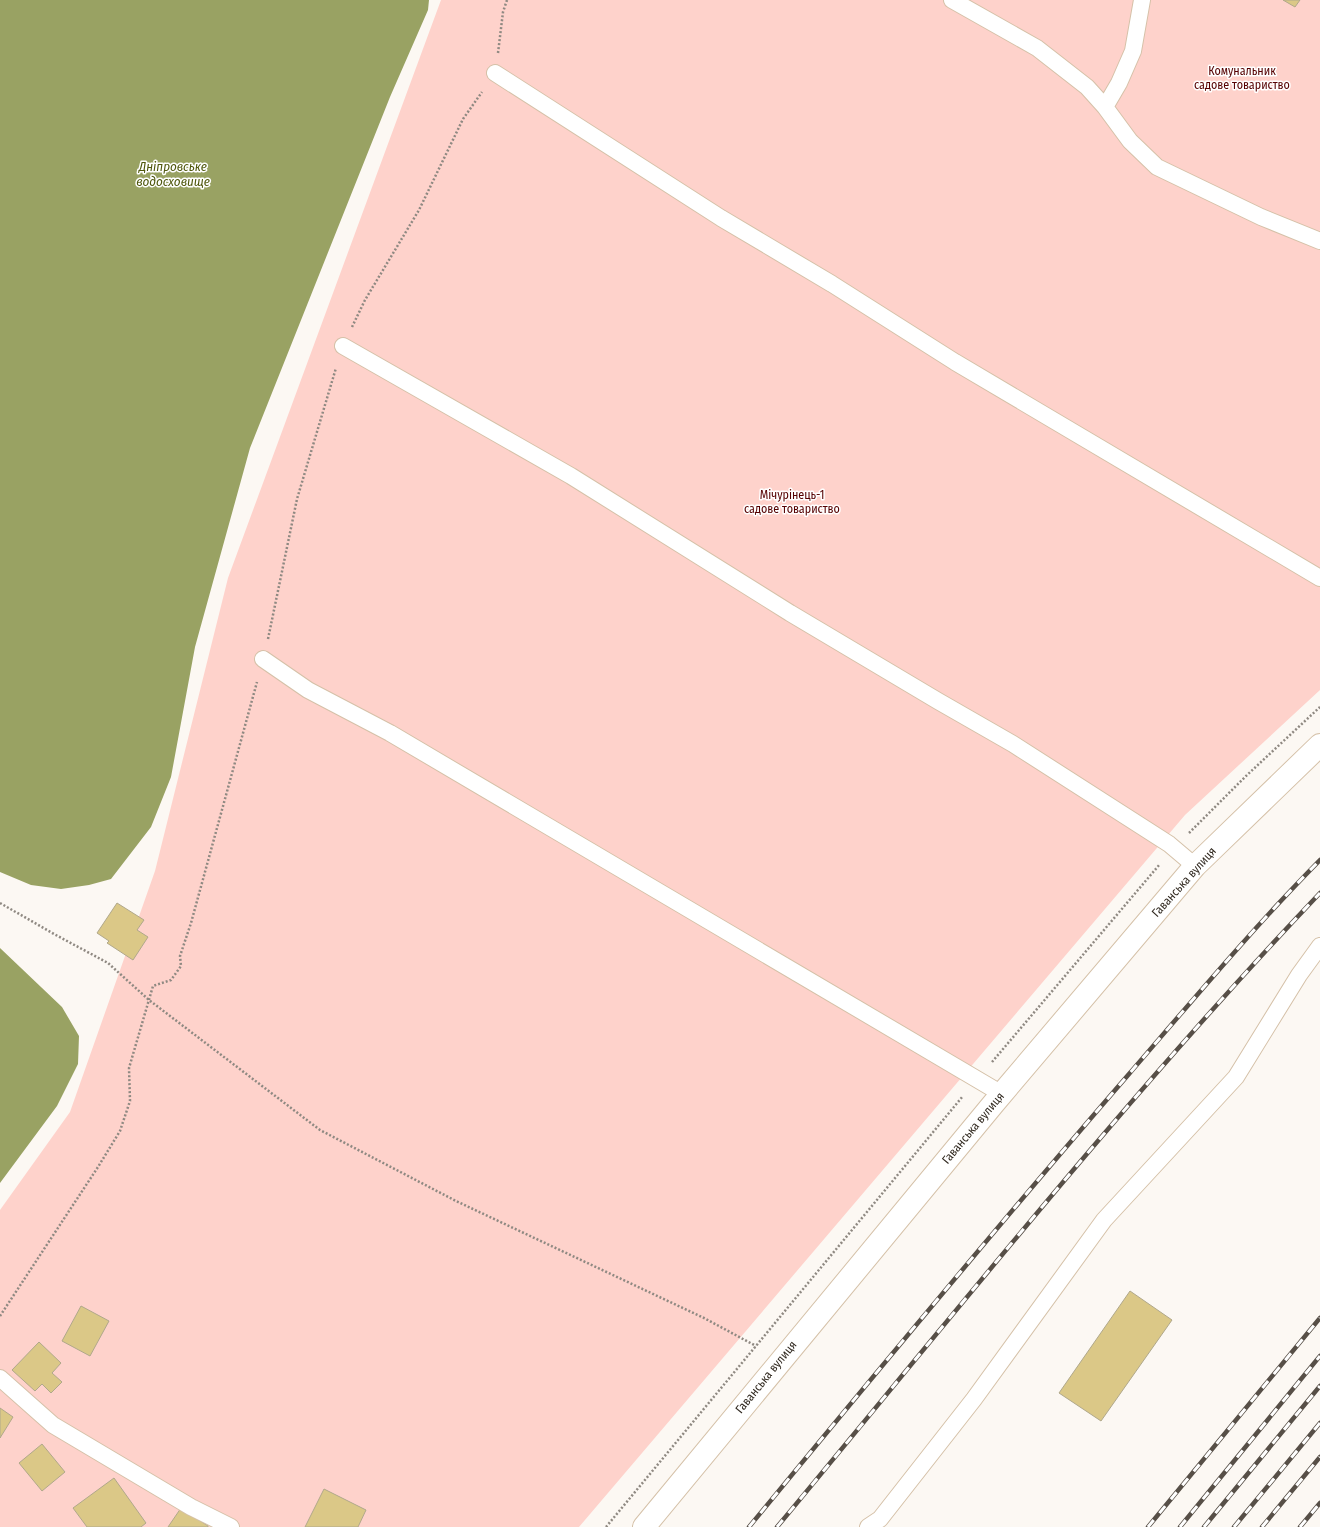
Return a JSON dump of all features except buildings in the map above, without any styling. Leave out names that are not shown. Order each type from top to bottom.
[{"type":"main road","name":"Гаванська вулиця","points":[[644,1527],[1002,1094],[1195,866],[1320,745]]},
{"type":"lane","points":[[952,0],[1037,48],[1087,87],[1105,106],[1130,141],[1157,167],[1261,217],[1320,240]]},
{"type":"lane","points":[[1105,106],[1120,83],[1133,51],[1142,0]]},
{"type":"lane","points":[[495,73],[721,218],[832,284],[954,362],[1320,578]]},
{"type":"lane","points":[[343,346],[570,476],[790,613],[1013,744],[1169,844],[1195,866]]},
{"type":"lane","points":[[263,659],[308,690],[390,733],[1002,1094]]},
{"type":"lane","points":[[876,1524],[974,1399],[1104,1220],[1236,1077],[1299,975],[1320,946]]},
{"type":"lane","points":[[0,1378],[53,1425],[190,1507],[231,1527]]},
{"type":"path","points":[[0,1316],[120,1131],[130,1101],[129,1068],[153,986],[171,980],[181,966],[180,956],[202,882],[263,659],[297,499],[343,346],[365,300],[419,210],[463,119],[495,73],[506,0]]},
{"type":"path","points":[[0,903],[108,963],[149,1000],[320,1130],[456,1201],[704,1318],[781,1360]]},
{"type":"green space","name":"Мічурінець-1 садове товариство","points":[[441,0],[1320,0],[1320,690],[1185,815],[579,1527],[0,1527],[0,1210],[70,1112],[155,871],[228,578]]},
{"type":"water","name":"Дніпровське водосховище","points":[[0,0],[429,0],[428,10],[390,97],[250,448],[195,647],[171,777],[151,827],[111,879],[89,885],[61,889],[31,885],[0,872]]},
{"type":"water","points":[[0,948],[62,1007],[79,1036],[78,1064],[57,1106],[0,1183]]},
{"type":"railway","points":[[749,1527],[1033,1186],[1223,965],[1320,860]]},
{"type":"railway","points":[[777,1527],[976,1286],[1111,1126],[1179,1047],[1320,893]]},
{"type":"railway","points":[[1148,1527],[1320,1318]]},
{"type":"railway","points":[[1180,1527],[1320,1356]]},
{"type":"railway","points":[[1204,1527],[1320,1386]]},
{"type":"railway","points":[[1234,1527],[1320,1423]]},
{"type":"railway","points":[[1262,1527],[1320,1457]]},
{"type":"railway","points":[[1300,1527],[1320,1503]]},
{"type":"park label","name":"Комунальник садове товариство","points":[[1242,78]]}]
